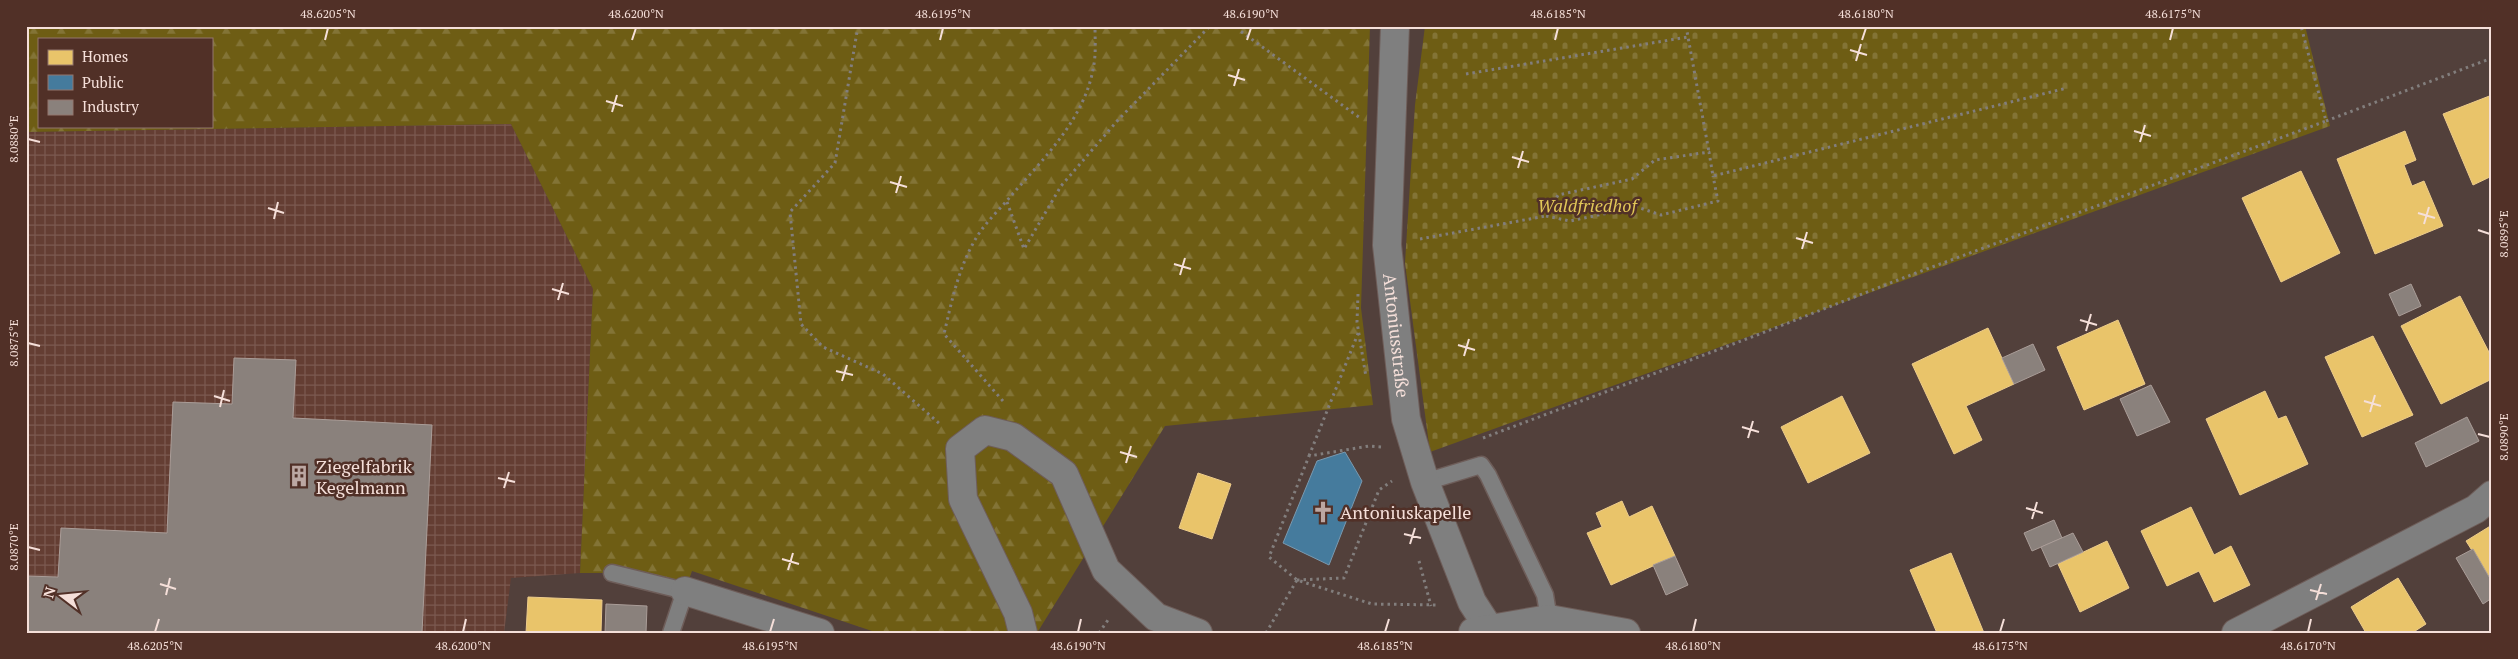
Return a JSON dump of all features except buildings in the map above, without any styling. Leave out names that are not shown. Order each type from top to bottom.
[{"type":"street","name":"Antoniusstraße","points":[[1395,26],[1387,245],[1406,419],[1423,472],[1484,631]]},
{"type":"street","points":[[1023,633],[1018,613],[963,498],[960,449],[985,430],[1013,437],[1064,474],[1106,570],[1156,617],[1198,633]]},
{"type":"street","points":[[2236,633],[2467,513],[2492,495]]},
{"type":"street","points":[[685,591],[820,633]]},
{"type":"street","points":[[1484,631],[1549,619],[1626,633]]},
{"type":"lane","points":[[1423,472],[1481,465],[1488,475],[1545,595],[1549,619]]},
{"type":"lane","points":[[612,573],[685,591],[671,633]]},
{"type":"path","points":[[858,26],[835,162],[790,212],[801,324],[823,347],[883,374],[944,428],[960,449]]},
{"type":"path","points":[[1013,437],[1013,412],[944,334],[961,268],[979,234],[1070,125],[1083,101],[1094,65],[1095,26]]},
{"type":"path","points":[[1007,201],[1024,249],[1061,186],[1118,120],[1210,26]]},
{"type":"path","points":[[1239,26],[1239,30],[1361,119]]},
{"type":"path","points":[[1387,245],[1546,216],[1570,221],[1637,207],[1661,215],[1718,202],[1686,26]]},
{"type":"path","points":[[2301,26],[2326,122]]},
{"type":"path","points":[[1466,74],[1688,37]]},
{"type":"path","points":[[1476,440],[2492,58]]},
{"type":"path","points":[[1713,176],[2067,88]]},
{"type":"path","points":[[1546,216],[1558,195],[1632,179],[1655,160],[1710,152]]},
{"type":"path","points":[[1359,331],[1269,557],[1297,580],[1372,604],[1430,606]]},
{"type":"path","points":[[1309,456],[1369,446],[1387,447]]},
{"type":"path","points":[[1297,580],[1344,578],[1380,490],[1423,472]]},
{"type":"path","points":[[1266,633],[1297,580]]},
{"type":"shaded area","points":[[511,124],[593,289],[580,573],[511,578],[504,633],[26,633],[26,132]]},
{"type":"green space","points":[[26,26],[1370,26],[1361,308],[1373,405],[1165,426],[1037,633],[878,633],[692,571],[685,591],[612,573],[580,573],[593,289],[511,124],[26,132]]},
{"type":"green space","name":"Waldfriedhof","points":[[1425,26],[2305,26],[2330,126],[1430,452],[1405,263],[1415,105]]},
{"type":"place","name":"Ziegelfabrik Kegelmann","points":[[299,476]]},
{"type":"place","name":"Antoniuskapelle","points":[[1323,512]]}]
